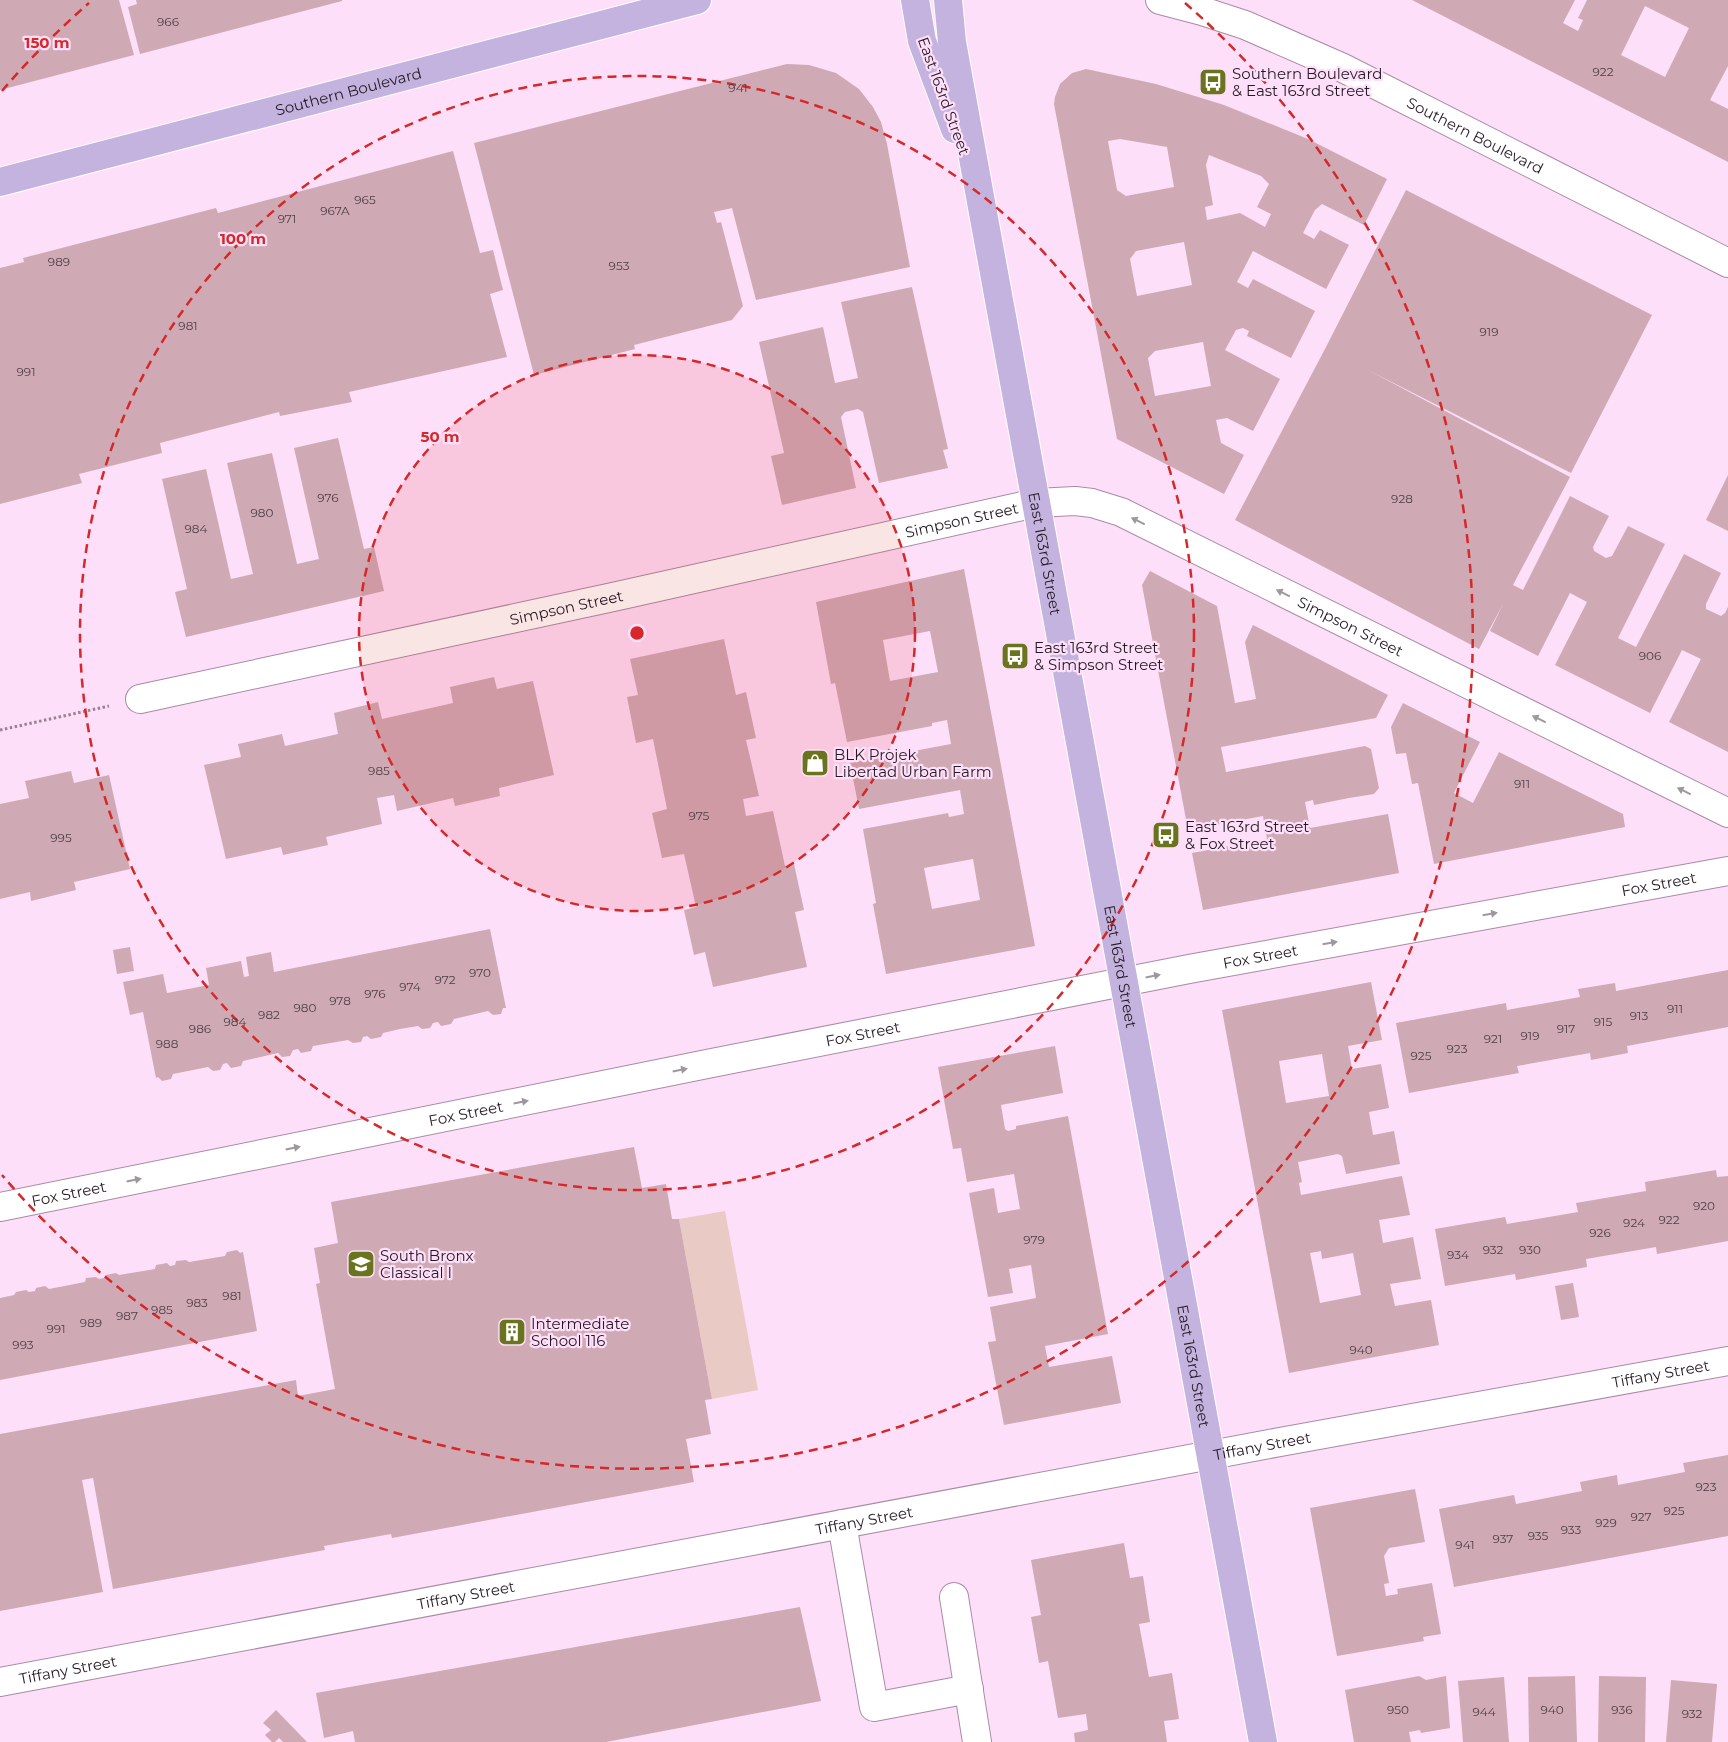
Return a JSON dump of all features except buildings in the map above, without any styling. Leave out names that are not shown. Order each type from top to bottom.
[{"type":"main road","name":"Southern Boulevard","points":[[0,182],[697,0]]},
{"type":"main road","name":"East 163rd Street","points":[[915,0],[922,41],[979,191]]},
{"type":"main road","name":"East 163rd Street","points":[[948,0],[952,42],[979,191],[1264,1742]]},
{"type":"street","name":"Southern Boulevard","points":[[1160,0],[1245,25],[1342,67],[1728,263]]},
{"type":"street","name":"Simpson Street","points":[[140,698],[613,597],[1036,503],[1075,500],[1121,512],[1728,813]]},
{"type":"street","name":"Fox Street","points":[[0,1207],[712,1063],[1125,982],[1728,871]]},
{"type":"street","name":"Tiffany Street","points":[[0,1682],[1212,1455],[1728,1361]]},
{"type":"street","points":[[842,1524],[874,1708],[969,1689]]},
{"type":"street","points":[[954,1598],[977,1742]]},
{"type":"path","points":[[0,730],[140,698]]},
{"type":"shaded area","points":[[725,1211],[758,1390],[712,1399],[679,1219]]},
{"type":"place","name":"Southern Boulevard & East 163rd Street","points":[[1213,82]]},
{"type":"place","name":"East 163rd Street & Simpson Street","points":[[1015,656]]},
{"type":"place","name":"BLK Projek Libertad Urban Farm","points":[[815,763]]},
{"type":"place","name":"East 163rd Street & Fox Street","points":[[1166,835]]},
{"type":"place","name":"South Bronx Classical I","points":[[361,1264]]},
{"type":"place","name":"Intermediate School 116","points":[[512,1332]]}]
